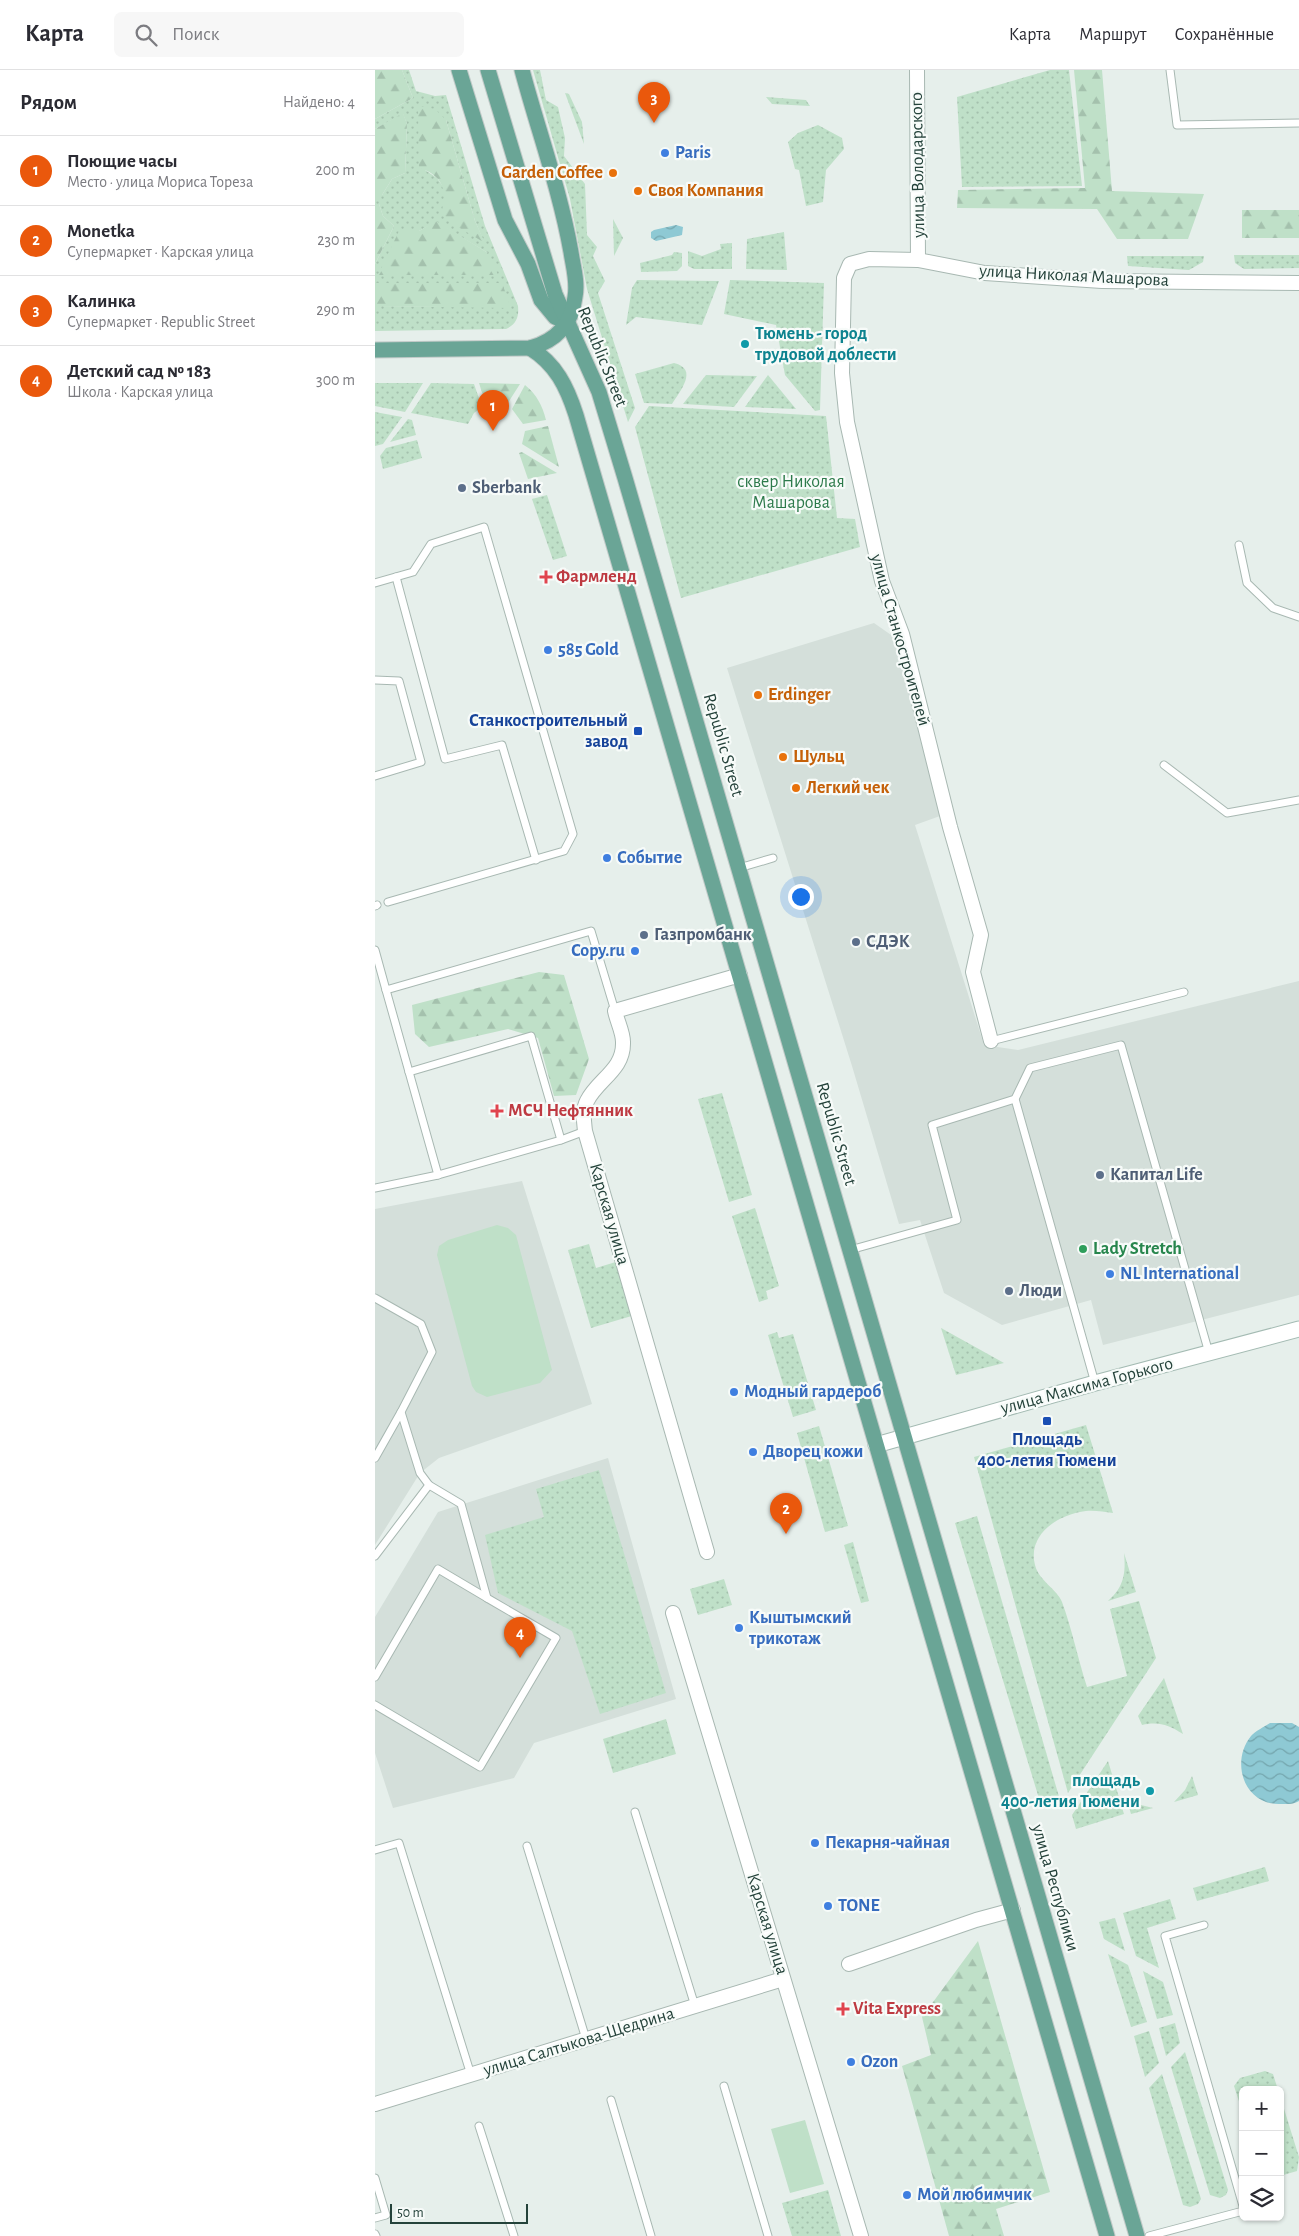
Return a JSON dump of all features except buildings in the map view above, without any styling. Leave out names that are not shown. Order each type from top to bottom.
[{"type":"main road","points":[[459,70],[505,220],[528,264],[541,300],[555,317],[567,322]]},
{"type":"main road","name":"Republic Street","points":[[488,70],[542,252],[567,322],[591,371],[602,401],[904,1436]]},
{"type":"main road","points":[[375,350],[531,348],[553,339],[561,332],[567,322],[572,312],[576,288],[565,218],[522,70]]},
{"type":"main road","points":[[531,348],[553,366],[569,394],[1107,2236]]},
{"type":"main road","name":"улица Республики","points":[[904,1436],[1137,2236]]},
{"type":"street","name":"улица Володарского","points":[[917,70],[918,260]]},
{"type":"street","name":"улица Николая Машарова","points":[[850,264],[869,259],[918,260],[985,273],[1102,282],[1299,283]]},
{"type":"street","name":"улица Станкостроителей","points":[[850,264],[844,278],[842,373],[847,422],[882,581],[902,634],[949,827],[981,935],[973,972],[991,1041]]},
{"type":"street","points":[[615,1011],[740,975]]},
{"type":"street","name":"Карская улица","points":[[615,1011],[623,1041],[621,1058],[613,1072],[587,1100],[583,1114],[585,1132],[707,1552]]},
{"type":"street","name":"улица Максима Горького","points":[[876,1445],[1095,1383],[1299,1329]]},
{"type":"street","name":"Карская улица","points":[[673,1612],[861,2236]]},
{"type":"street","points":[[849,1964],[976,1920],[1013,1910]]},
{"type":"street","name":"улица Салтыкова-Щедрина","points":[[375,2104],[783,1979]]},
{"type":"lane","points":[[1171,70],[1177,125],[1299,123]]},
{"type":"lane","points":[[375,583],[413,572],[431,544],[484,527],[573,834],[564,851],[388,902]]},
{"type":"lane","points":[[1239,545],[1247,583],[1273,608],[1299,617]]},
{"type":"lane","points":[[396,577],[445,759],[502,745],[535,860]]},
{"type":"lane","points":[[375,680],[399,681],[421,762],[375,776]]},
{"type":"lane","points":[[1164,765],[1227,813],[1299,800]]},
{"type":"lane","points":[[739,868],[773,858]]},
{"type":"lane","points":[[387,990],[591,931],[615,1011]]},
{"type":"lane","points":[[375,950],[438,1175]]},
{"type":"lane","points":[[991,1041],[1184,992]]},
{"type":"lane","points":[[409,1072],[531,1036],[561,1140]]},
{"type":"lane","points":[[1095,1383],[1015,1099],[1030,1068],[1121,1044],[1209,1353]]},
{"type":"lane","points":[[850,1250],[957,1220],[931,1125],[1015,1099]]},
{"type":"lane","points":[[375,1188],[438,1175],[585,1132]]},
{"type":"lane","points":[[375,1298],[421,1324],[432,1352],[375,1458]]},
{"type":"lane","points":[[401,1412],[420,1472],[429,1485],[461,1504],[487,1598]]},
{"type":"lane","points":[[375,1556],[429,1485]]},
{"type":"lane","points":[[375,1677],[438,1569],[555,1638],[480,1767],[375,1705]]},
{"type":"lane","points":[[635,1812],[695,2006]]},
{"type":"lane","points":[[375,1850],[399,1843],[471,2075]]},
{"type":"lane","points":[[527,1846],[587,2039]]},
{"type":"lane","points":[[1204,1926],[1165,1936],[1239,2192]]},
{"type":"lane","points":[[724,2086],[768,2236]]},
{"type":"lane","points":[[611,2100],[651,2236]]},
{"type":"lane","points":[[479,2126],[514,2236]]},
{"type":"lane","points":[[375,2178],[387,2214],[375,2218]]},
{"type":"lane","points":[[1149,2236],[1239,2212]]},
{"type":"shaded area","points":[[874,623],[894,637],[940,816],[915,825],[984,1045],[1018,1050],[1299,981],[1299,1295],[1103,1345],[1091,1300],[1002,1325],[944,1293],[920,1220],[899,1224],[852,1066],[727,668]]},
{"type":"shaded area","points":[[522,1181],[592,1404],[439,1458],[420,1473],[375,1545],[375,1209]]},
{"type":"shaded area","points":[[608,1458],[676,1699],[534,1743],[514,1778],[393,1808],[375,1753],[375,1617],[438,1512]]},
{"type":"green space","points":[[375,70],[402,70],[413,98],[375,119]]},
{"type":"green space","points":[[402,70],[409,70],[416,91],[435,96],[446,95],[485,226],[518,306],[517,319],[513,325],[506,329],[375,331],[375,306],[511,307],[376,283],[375,285],[375,264],[394,226],[383,216],[379,204],[375,204],[375,195],[382,195],[392,179],[405,173],[407,124],[403,114],[375,129],[375,119],[413,98]],"holes":[[[446,120],[475,221],[484,242],[445,200],[444,188],[437,178],[425,170]],[[436,222],[488,253],[399,232],[419,231]]]},
{"type":"green space","points":[[533,70],[540,70],[546,100],[558,107],[565,138],[564,156],[585,184],[587,235],[597,247],[593,256],[605,281],[598,293],[635,408],[628,422],[587,289],[570,199]]},
{"type":"green space","points":[[1050,70],[1069,70],[1082,186],[962,187],[957,97]]},
{"type":"green space","points":[[1074,70],[1102,70],[1112,191],[1204,194],[1188,239],[1117,239],[1097,209],[957,208],[958,190],[1085,188]]},
{"type":"green space","points":[[565,93],[569,94],[582,122],[584,144]]},
{"type":"green space","points":[[766,97],[806,100],[810,106],[772,104]]},
{"type":"green space","points":[[418,106],[435,109],[446,120],[475,221],[485,243],[453,224],[441,214],[444,198],[442,185],[434,175],[419,168]]},
{"type":"green space","points":[[403,113],[407,124],[405,173],[392,179],[382,195],[375,195],[375,129]]},
{"type":"green space","points":[[818,125],[842,138],[844,149],[826,170],[823,202],[806,206],[799,170],[795,169],[788,142],[798,133]]},
{"type":"green space","points":[[375,204],[379,204],[383,216],[394,226],[375,264]]},
{"type":"green space","points":[[1242,210],[1299,210],[1299,238],[1242,238]]},
{"type":"green space","points":[[613,219],[623,238],[614,256]]},
{"type":"green space","points":[[436,221],[488,253],[498,275],[378,275],[399,231],[419,231]]},
{"type":"green space","points":[[784,232],[787,270],[746,269],[747,239]]},
{"type":"green space","points":[[732,243],[732,269],[694,269],[688,266],[688,251],[702,256],[721,249],[720,244]]},
{"type":"green space","points":[[674,252],[682,253],[682,266],[677,271],[641,272],[640,263],[672,255]]},
{"type":"green space","points":[[1234,255],[1299,255],[1299,268],[1244,269],[1235,263]]},
{"type":"green space","points":[[1127,256],[1204,256],[1203,262],[1189,270],[1128,266]]},
{"type":"green space","points":[[637,280],[719,281],[702,325],[636,317],[626,325],[632,288]]},
{"type":"green space","points":[[730,280],[824,283],[820,410],[815,411],[785,375],[776,325],[724,314]]},
{"type":"green space","points":[[375,283],[502,283],[511,308],[375,306]]},
{"type":"green space","points":[[674,363],[685,370],[686,375],[683,387],[672,404],[644,403],[635,374]]},
{"type":"green space","points":[[706,375],[757,376],[734,407],[683,404]]},
{"type":"green space","points":[[768,375],[796,409],[745,407]]},
{"type":"green space","points":[[375,383],[423,383],[405,412],[375,406]]},
{"type":"green space","points":[[431,383],[474,384],[482,407],[474,413],[468,424],[411,413]]},
{"type":"green space","points":[[479,383],[520,384],[506,406],[493,403],[486,405]]},
{"type":"green space","points":[[525,385],[538,401],[546,420],[523,424],[512,409]]},
{"type":"green space","name":"сквер Николая Машарова","points":[[649,406],[826,416],[837,518],[855,519],[860,547],[681,598],[635,427]]},
{"type":"green space","points":[[375,412],[402,417],[383,444],[375,446]]},
{"type":"green space","points":[[408,419],[412,420],[416,435],[390,442]]},
{"type":"green space","points":[[548,426],[559,467],[522,444],[525,431]]},
{"type":"green space","points":[[417,440],[422,458],[383,469],[380,456],[386,448]]},
{"type":"green space","points":[[522,452],[557,473],[528,479],[519,453]]},
{"type":"green space","points":[[547,495],[567,556],[553,560],[532,499]]},
{"type":"green space","points":[[539,972],[564,975],[589,1059],[576,1095],[554,1096],[538,1038],[508,1029],[429,1047],[415,1034],[412,1005]]},
{"type":"green space","points":[[722,1093],[752,1195],[729,1202],[698,1099]]},
{"type":"green space","points":[[755,1208],[779,1286],[766,1291],[768,1299],[759,1302],[732,1216]]},
{"type":"green space","points":[[497,1225],[508,1228],[516,1235],[552,1370],[540,1383],[487,1397],[476,1392],[472,1386],[437,1255],[439,1246],[448,1240]]},
{"type":"green space","points":[[589,1244],[596,1268],[619,1261],[635,1315],[591,1328],[568,1250]]},
{"type":"green space","points":[[941,1328],[1004,1363],[956,1375]]},
{"type":"green space","points":[[777,1332],[779,1338],[793,1334],[816,1410],[793,1417],[768,1335]]},
{"type":"green space","points":[[1086,1425],[1113,1513],[1086,1511],[1066,1516],[1056,1521],[1047,1528],[1036,1544],[1034,1554],[1035,1565],[1040,1576],[1060,1597],[1087,1687],[1127,1676],[1110,1609],[1139,1601],[1156,1658],[1068,1793],[974,1457]]},
{"type":"green space","points":[[819,1426],[848,1526],[825,1532],[797,1433]]},
{"type":"green space","points":[[599,1470],[666,1693],[600,1714],[572,1631],[498,1593],[485,1535],[544,1517],[536,1489]]},
{"type":"green space","points":[[977,1516],[1060,1800],[1041,1805],[955,1523]]},
{"type":"green space","points":[[853,1542],[869,1601],[861,1603],[844,1545]]},
{"type":"green space","points":[[1124,1553],[1136,1592],[1108,1601],[1118,1590],[1123,1579],[1125,1567]]},
{"type":"green space","points":[[724,1579],[732,1605],[698,1615],[690,1589]]},
{"type":"green space","points":[[1164,1678],[1183,1734],[1163,1725],[1153,1723],[1142,1725],[1138,1716]]},
{"type":"green space","points":[[666,1719],[676,1754],[613,1773],[603,1739]]},
{"type":"green space","points":[[1108,1761],[1124,1814],[1076,1829],[1072,1815]]},
{"type":"green space","points":[[1192,1776],[1198,1795],[1174,1802],[1185,1790]]},
{"type":"green space","points":[[1126,1797],[1141,1805],[1153,1808],[1131,1814]]},
{"type":"green space","points":[[1265,1867],[1269,1881],[1197,1901],[1193,1888]]},
{"type":"green space","points":[[1170,1899],[1176,1919],[1147,1928],[1159,1968],[1136,1956],[1123,1913]]},
{"type":"green space","points":[[1115,1918],[1125,1951],[1104,1939],[1099,1922]]},
{"type":"green space","points":[[978,1941],[1050,2192],[996,2209],[1004,2236],[949,2236],[902,2066],[931,2055],[922,2017]]},
{"type":"green space","points":[[1108,1954],[1128,1965],[1147,2022],[1131,2027]]},
{"type":"green space","points":[[1143,1971],[1163,1982],[1173,2015],[1157,2019]]},
{"type":"green space","points":[[1175,2023],[1180,2043],[1166,2056],[1159,2028]]},
{"type":"green space","points":[[1149,2031],[1159,2063],[1145,2077],[1134,2036]]},
{"type":"green space","points":[[1185,2052],[1228,2190],[1226,2195],[1220,2198],[1210,2195],[1171,2067]]},
{"type":"green space","points":[[1265,2071],[1273,2074],[1277,2086],[1239,2086],[1239,2102],[1234,2086],[1240,2078]]},
{"type":"green space","points":[[1162,2074],[1201,2199],[1198,2204],[1190,2207],[1183,2205],[1149,2088]]},
{"type":"green space","points":[[1284,2109],[1299,2157],[1297,2171],[1284,2175]]},
{"type":"green space","points":[[805,2120],[824,2184],[790,2193],[771,2129]]},
{"type":"green space","points":[[828,2190],[841,2236],[792,2236],[782,2203]]},
{"type":"water","points":[[676,225],[683,227],[682,235],[656,241],[651,238],[651,232],[654,230]]},
{"type":"water","points":[[1270,1723],[1292,1723],[1299,1727],[1299,1801],[1294,1803],[1280,1804],[1268,1802],[1257,1797],[1249,1790],[1244,1780],[1241,1769],[1245,1746],[1253,1734]]},
{"type":"place","name":"Калинка","points":[[654,123]]},
{"type":"place","name":"Paris","points":[[665,153]]},
{"type":"place","name":"Garden Coffee","points":[[613,173]]},
{"type":"place","name":"Своя Компания","points":[[638,191]]},
{"type":"place","name":"Тюмень - город трудовой доблести","points":[[745,344]]},
{"type":"place","name":"Поющие часы","points":[[493,431]]},
{"type":"place","name":"Sberbank","points":[[462,488]]},
{"type":"place","name":"Фармленд","points":[[546,577]]},
{"type":"place","name":"585 Gold","points":[[548,650]]},
{"type":"place","name":"Erdinger","points":[[758,695]]},
{"type":"place","name":"Станкостроительный завод","points":[[638,731]]},
{"type":"place","name":"Шульц","points":[[783,757]]},
{"type":"place","name":"Легкий чек","points":[[796,788]]},
{"type":"place","name":"Событие","points":[[607,858]]},
{"type":"place","name":"Газпромбанк","points":[[644,935]]},
{"type":"place","name":"СДЭК","points":[[856,942]]},
{"type":"place","name":"Copy.ru","points":[[635,951]]},
{"type":"place","name":"МСЧ Нефтянник","points":[[497,1111]]},
{"type":"place","name":"Капитал Life","points":[[1100,1175]]},
{"type":"place","name":"Lady Stretch","points":[[1083,1249]]},
{"type":"place","name":"NL International","points":[[1110,1274]]},
{"type":"place","name":"Люди","points":[[1009,1291]]},
{"type":"place","name":"Модный гардероб","points":[[734,1392]]},
{"type":"place","name":"Площадь 400-летия Тюмени","points":[[1047,1421]]},
{"type":"place","name":"Дворец кожи","points":[[753,1452]]},
{"type":"place","name":"Monetka","points":[[786,1534]]},
{"type":"place","name":"Кыштымский трикотаж","points":[[739,1628]]},
{"type":"place","name":"Детский сад № 183","points":[[520,1658]]},
{"type":"place","name":"площадь 400-летия Тюмени","points":[[1150,1791]]},
{"type":"place","name":"Пекарня-чайная","points":[[815,1843]]},
{"type":"place","name":"TONE","points":[[828,1906]]},
{"type":"place","name":"Vita Express","points":[[843,2009]]},
{"type":"place","name":"Ozon","points":[[851,2062]]},
{"type":"place","name":"Мой любимчик","points":[[907,2195]]}]
